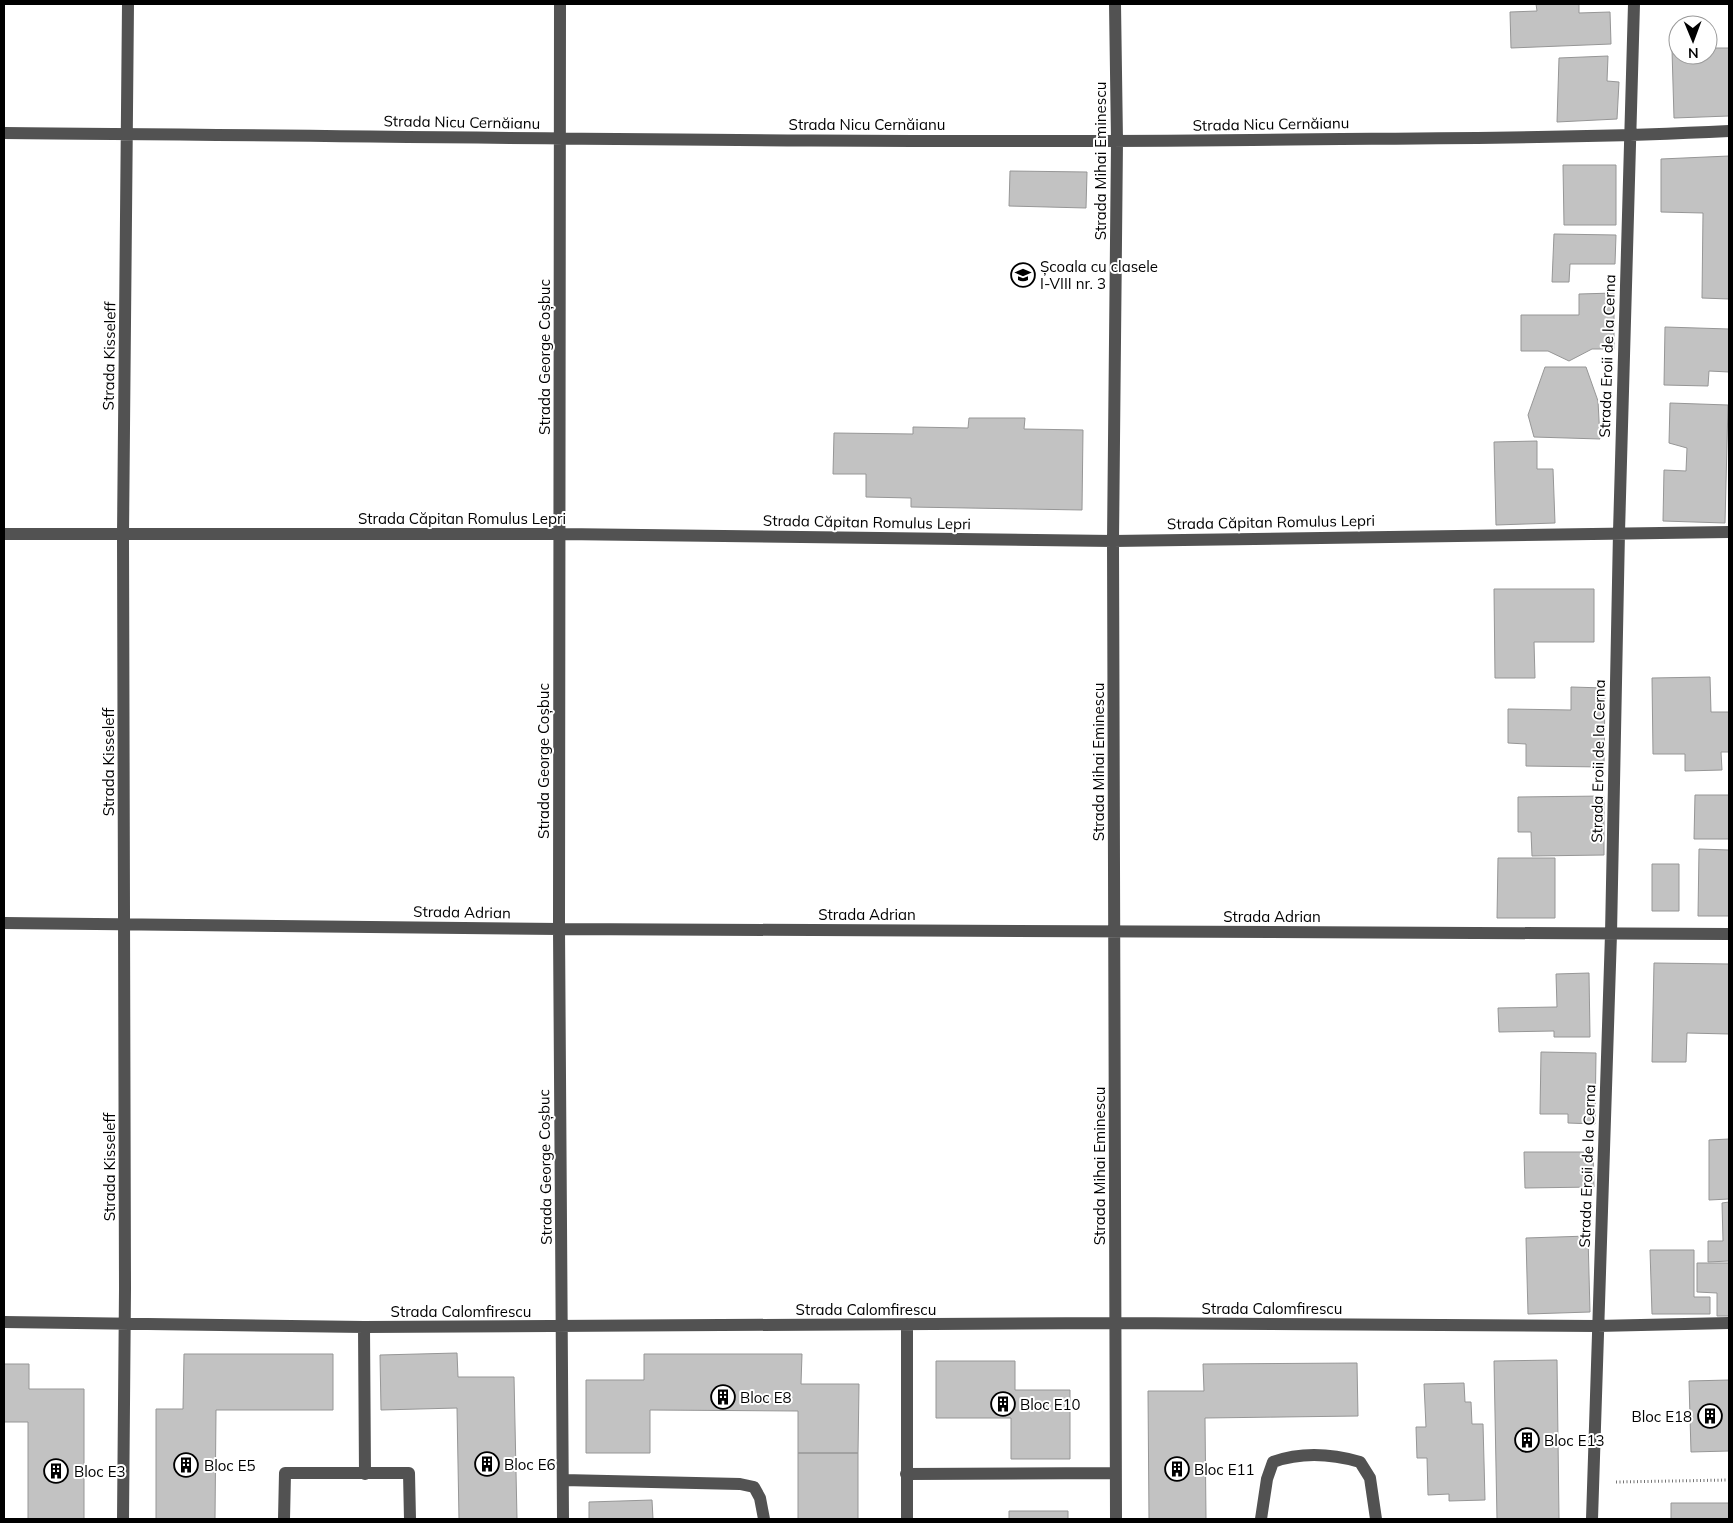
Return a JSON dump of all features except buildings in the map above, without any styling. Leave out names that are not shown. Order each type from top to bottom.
[{"type":"street","name":"Strada Kisseleff","points":[[123,1519],[125,925],[123,535],[128,4]]},
{"type":"street","name":"Strada George Coșbuc","points":[[560,4],[561,534],[559,929],[563,1519]]},
{"type":"street","name":"Strada Mihai Eminescu","points":[[1115,4],[1117,141],[1113,541],[1116,931],[1116,1519]]},
{"type":"street","name":"Strada Eroii de la Cerna","points":[[1592,1519],[1611,934],[1619,532],[1634,4]]},
{"type":"street","name":"Strada Nicu Cernăianu","points":[[4,133],[559,140],[1117,141],[1630,136],[1729,131]]},
{"type":"street","name":"Strada Căpitan Romulus Lepri","points":[[4,534],[561,534],[1113,541],[1619,532],[1729,532]]},
{"type":"street","name":"Strada Adrian","points":[[4,923],[559,929],[1729,934]]},
{"type":"street","name":"Strada Calomfirescu","points":[[4,1322],[364,1328],[1116,1323],[1597,1326],[1729,1323]]},
{"type":"street","points":[[907,1324],[907,1519]]},
{"type":"street","points":[[364,1328],[366,1474]]},
{"type":"street","points":[[1261,1519],[1267,1479],[1273,1462],[1290,1456],[1341,1456],[1360,1462],[1370,1478],[1376,1519]]},
{"type":"street","points":[[284,1519],[285,1473],[409,1473],[410,1519]]},
{"type":"street","points":[[906,1474],[1116,1473]]},
{"type":"street","points":[[563,1480],[740,1484],[754,1487],[760,1498],[764,1519]]},
{"type":"path","points":[[1593,1482],[1729,1480]]},
{"type":"place","name":"Școala cu clasele I-VIII nr. 3","points":[[1023,275]]},
{"type":"place","name":"Bloc E8","points":[[723,1397]]},
{"type":"place","name":"Bloc E10","points":[[1003,1404]]},
{"type":"place","name":"Bloc E18","points":[[1710,1416]]},
{"type":"place","name":"Bloc E13","points":[[1527,1440]]},
{"type":"place","name":"Bloc E6","points":[[487,1464]]},
{"type":"place","name":"Bloc E5","points":[[186,1465]]},
{"type":"place","name":"Bloc E11","points":[[1177,1469]]},
{"type":"place","name":"Bloc E3","points":[[56,1471]]}]
